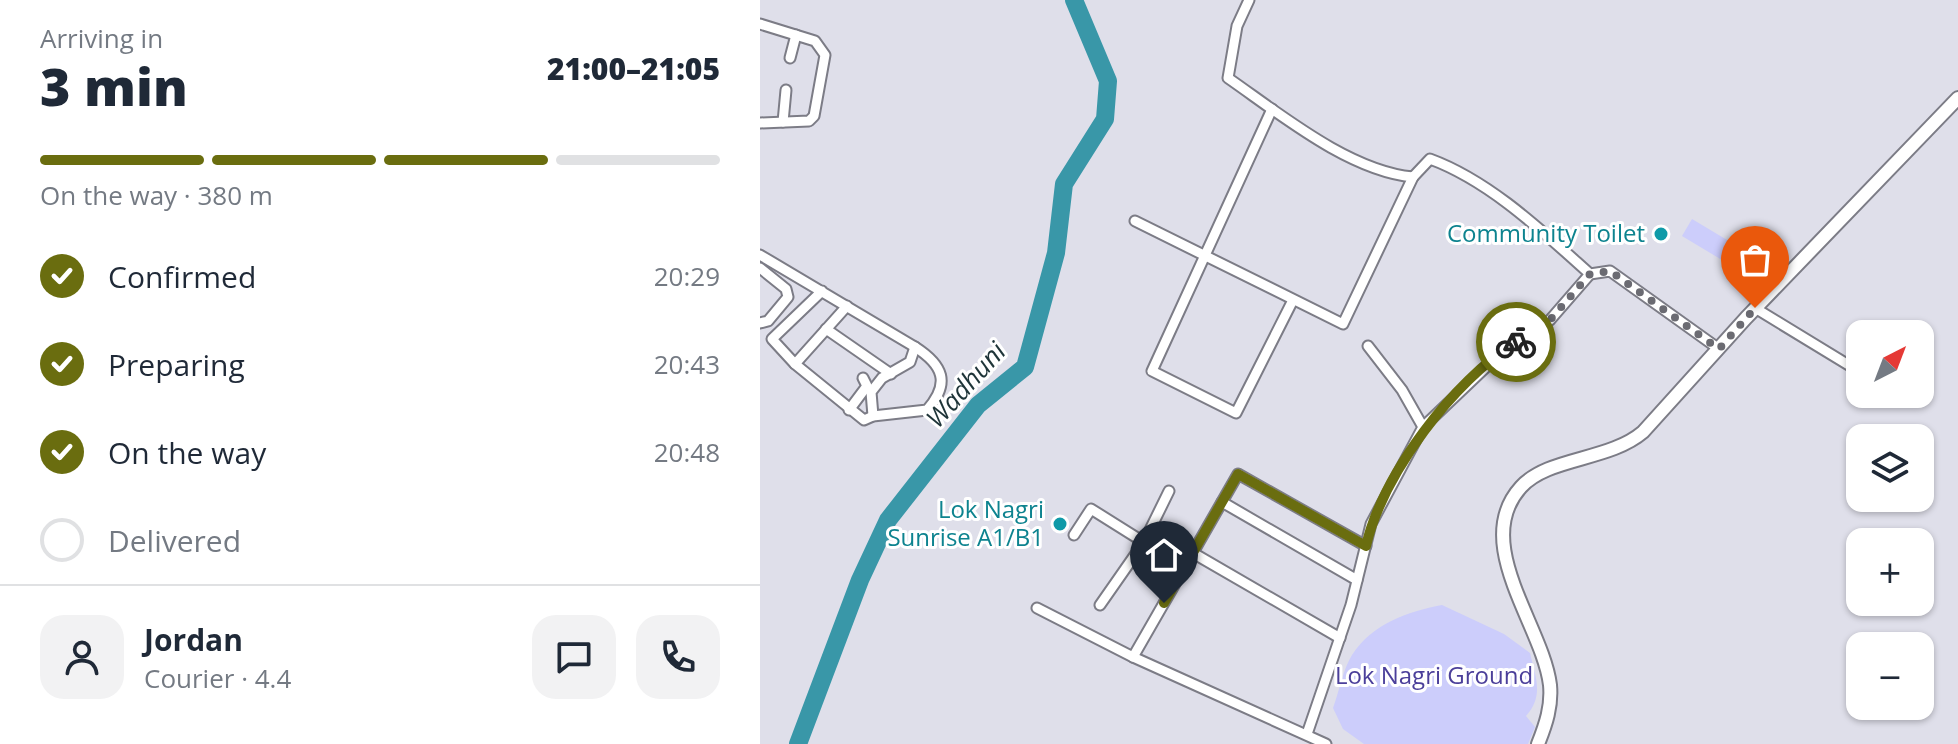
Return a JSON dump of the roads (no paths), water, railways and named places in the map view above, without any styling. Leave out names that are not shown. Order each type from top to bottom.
[{"type":"main road","points":[[1538,744],[1551,707],[1549,681],[1503,549],[1506,512],[1522,487],[1540,475],[1627,446],[1958,98]]},
{"type":"street","points":[[1249,0],[1237,26],[1228,78],[1272,109],[1374,168],[1413,177]]},
{"type":"street","points":[[760,24],[815,41],[825,55],[814,116],[809,121],[760,123]]},
{"type":"street","points":[[790,58],[796,35]]},
{"type":"street","points":[[783,122],[786,90]]},
{"type":"street","points":[[1272,109],[1152,368],[1155,374],[1236,413],[1293,300]]},
{"type":"street","points":[[1135,221],[1343,324],[1413,177],[1430,159],[1453,168],[1510,208],[1590,274]]},
{"type":"street","points":[[760,255],[822,291],[915,347],[937,366],[942,378],[940,396],[927,410],[873,416],[864,420],[795,364],[772,339],[822,291]]},
{"type":"street","points":[[760,268],[786,289],[788,297],[768,321],[760,323]]},
{"type":"street","points":[[1307,734],[1340,638],[1379,503],[1423,427],[1505,349],[1550,320],[1590,274],[1610,271],[1719,349]]},
{"type":"street","points":[[795,364],[847,306]]},
{"type":"street","points":[[1755,308],[1846,363]]},
{"type":"street","points":[[826,329],[891,374]]},
{"type":"street","points":[[1368,346],[1402,390],[1423,427]]},
{"type":"street","points":[[873,416],[871,392],[882,378],[910,362],[915,347]]},
{"type":"street","points":[[849,410],[867,386],[863,378]]},
{"type":"street","points":[[1133,657],[1238,474],[1248,476],[1366,546]]},
{"type":"street","points":[[1100,605],[1144,542],[1169,491]]},
{"type":"street","points":[[1222,502],[1357,580]]},
{"type":"street","points":[[1074,535],[1091,509],[1185,568]]},
{"type":"street","points":[[1193,553],[1340,638]]},
{"type":"street","points":[[1037,608],[1133,657],[1326,744]]},
{"type":"waterway","name":"Wadhuni","points":[[798,744],[860,580],[888,520],[978,405],[1025,367],[1056,253],[1064,184],[1105,119],[1108,81],[1074,0]]},
{"type":"place","name":"Community Toilet","points":[[1661,234]]},
{"type":"place","name":"Lok Nagri Sunrise A1/B1","points":[[1060,524]]},
{"type":"park label","name":"Lok Nagri Ground","points":[[1434,676]]}]
